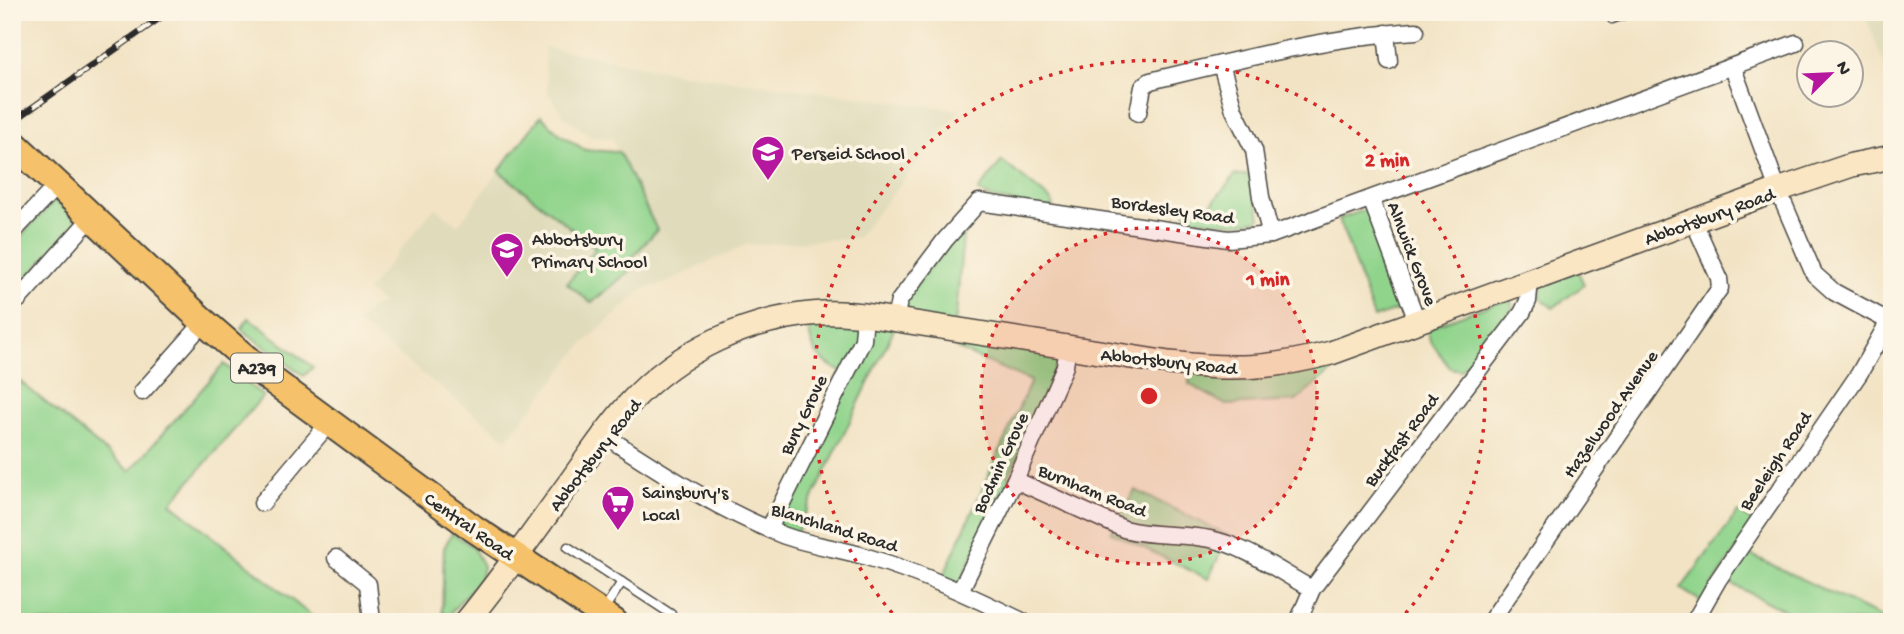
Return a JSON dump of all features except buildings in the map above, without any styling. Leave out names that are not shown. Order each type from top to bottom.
[{"type":"main road","name":"Central Road","points":[[16,145],[204,323],[265,375],[461,519],[608,617]]},
{"type":"street","points":[[1138,113],[1143,87],[1150,81],[1364,34],[1416,32]]},
{"type":"street","points":[[1386,33],[1389,61]]},
{"type":"street","name":"Bordesley Road","points":[[895,320],[899,301],[945,240],[979,202],[1227,239],[1271,235],[1796,43]]},
{"type":"street","points":[[1221,64],[1234,110],[1254,150],[1261,197],[1271,235]]},
{"type":"street","points":[[1733,68],[1807,261],[1820,281],[1834,292],[1890,322]]},
{"type":"street","name":"Abbotsbury Road","points":[[466,622],[517,558],[629,404],[661,374],[694,351],[752,326],[793,316],[824,313],[865,315],[1220,369],[1289,364],[1331,353],[1779,190],[1852,165],[1892,157]]},
{"type":"street","points":[[12,233],[58,184]]},
{"type":"street","name":"Alnwick Grove","points":[[1371,199],[1418,321]]},
{"type":"street","points":[[12,295],[18,300],[92,217]]},
{"type":"street","name":"Hazelwood Avenue","points":[[1489,622],[1720,288],[1719,278],[1693,220]]},
{"type":"street","name":"Buckfast Road","points":[[1298,622],[1312,589],[1522,313],[1528,301],[1530,280]]},
{"type":"street","name":"Bury Grove","points":[[769,529],[863,340],[865,315]]},
{"type":"street","name":"Beeleigh Road","points":[[1694,622],[1718,580],[1859,373],[1890,322]]},
{"type":"street","points":[[142,391],[204,323]]},
{"type":"street","name":"Bodmin Grove","points":[[960,591],[1015,480],[1065,366],[1068,347]]},
{"type":"street","points":[[262,503],[329,423]]},
{"type":"street","name":"Blanchland Road","points":[[604,435],[680,485],[781,535],[868,557],[960,591],[1024,622]]},
{"type":"street","name":"Burnham Road","points":[[1015,480],[1124,529],[1139,533],[1212,539],[1234,547],[1312,589]]},
{"type":"street","points":[[336,558],[368,584],[372,622]]},
{"type":"lane","points":[[1612,19],[1631,12]]},
{"type":"lane","points":[[568,547],[671,614]]},
{"type":"lane","points":[[608,617],[622,582]]},
{"type":"shaded area","points":[[1864,12],[1892,12],[1892,82],[1891,82]]},
{"type":"shaded area","points":[[544,47],[683,74],[960,110],[857,238],[745,245],[663,284],[644,288],[583,344],[507,439],[357,323],[371,308],[383,304],[367,291],[435,207],[458,225],[541,116],[560,134],[585,150],[618,151],[612,138],[591,136],[565,117],[548,93]]},
{"type":"green space","points":[[541,116],[560,134],[585,150],[619,152],[657,230],[627,263],[631,270],[591,303],[567,283],[596,248],[499,171]]},
{"type":"green space","points":[[1002,161],[1052,201],[1053,208],[1004,201],[978,191]]},
{"type":"green space","points":[[1235,175],[1253,175],[1260,218],[1235,223],[1186,218],[1185,209],[1205,212]]},
{"type":"green space","points":[[55,200],[77,221],[30,275],[24,279],[12,277],[12,245]]},
{"type":"green space","points":[[1370,208],[1405,307],[1374,318],[1339,219]]},
{"type":"green space","points":[[960,228],[963,236],[955,326],[899,317],[902,303]]},
{"type":"green space","points":[[1578,271],[1584,285],[1553,308],[1539,297],[1542,284]]},
{"type":"green space","points":[[1509,298],[1513,306],[1510,314],[1461,370],[1450,368],[1430,340],[1427,328]]},
{"type":"green space","points":[[808,317],[897,323],[795,536],[772,528],[847,375],[828,364],[817,353],[810,338]]},
{"type":"green space","points":[[249,318],[313,367],[304,376],[241,329]]},
{"type":"green space","points":[[960,333],[1066,351],[958,588],[941,581],[1031,381],[957,349]]},
{"type":"green space","points":[[1339,358],[1341,363],[1296,401],[1226,405],[1189,384],[1190,375]]},
{"type":"green space","points":[[224,364],[263,396],[171,503],[319,622],[12,622],[12,375],[130,471]]},
{"type":"green space","points":[[1135,490],[1229,536],[1208,579],[1111,532]]},
{"type":"green space","points":[[1738,512],[1754,523],[1702,602],[1681,589]]},
{"type":"green space","points":[[452,533],[473,547],[483,566],[481,577],[448,616],[442,612],[444,548]]},
{"type":"green space","points":[[1741,550],[1889,621],[1807,622],[1722,579]]},
{"type":"railway","points":[[12,122],[168,12]]},
{"type":"place","name":"Perseid School","points":[[768,182]]},
{"type":"place","name":"Abbotsbury Primary School","points":[[507,279]]},
{"type":"place","name":"Sainsbury's Local","points":[[618,532]]}]
